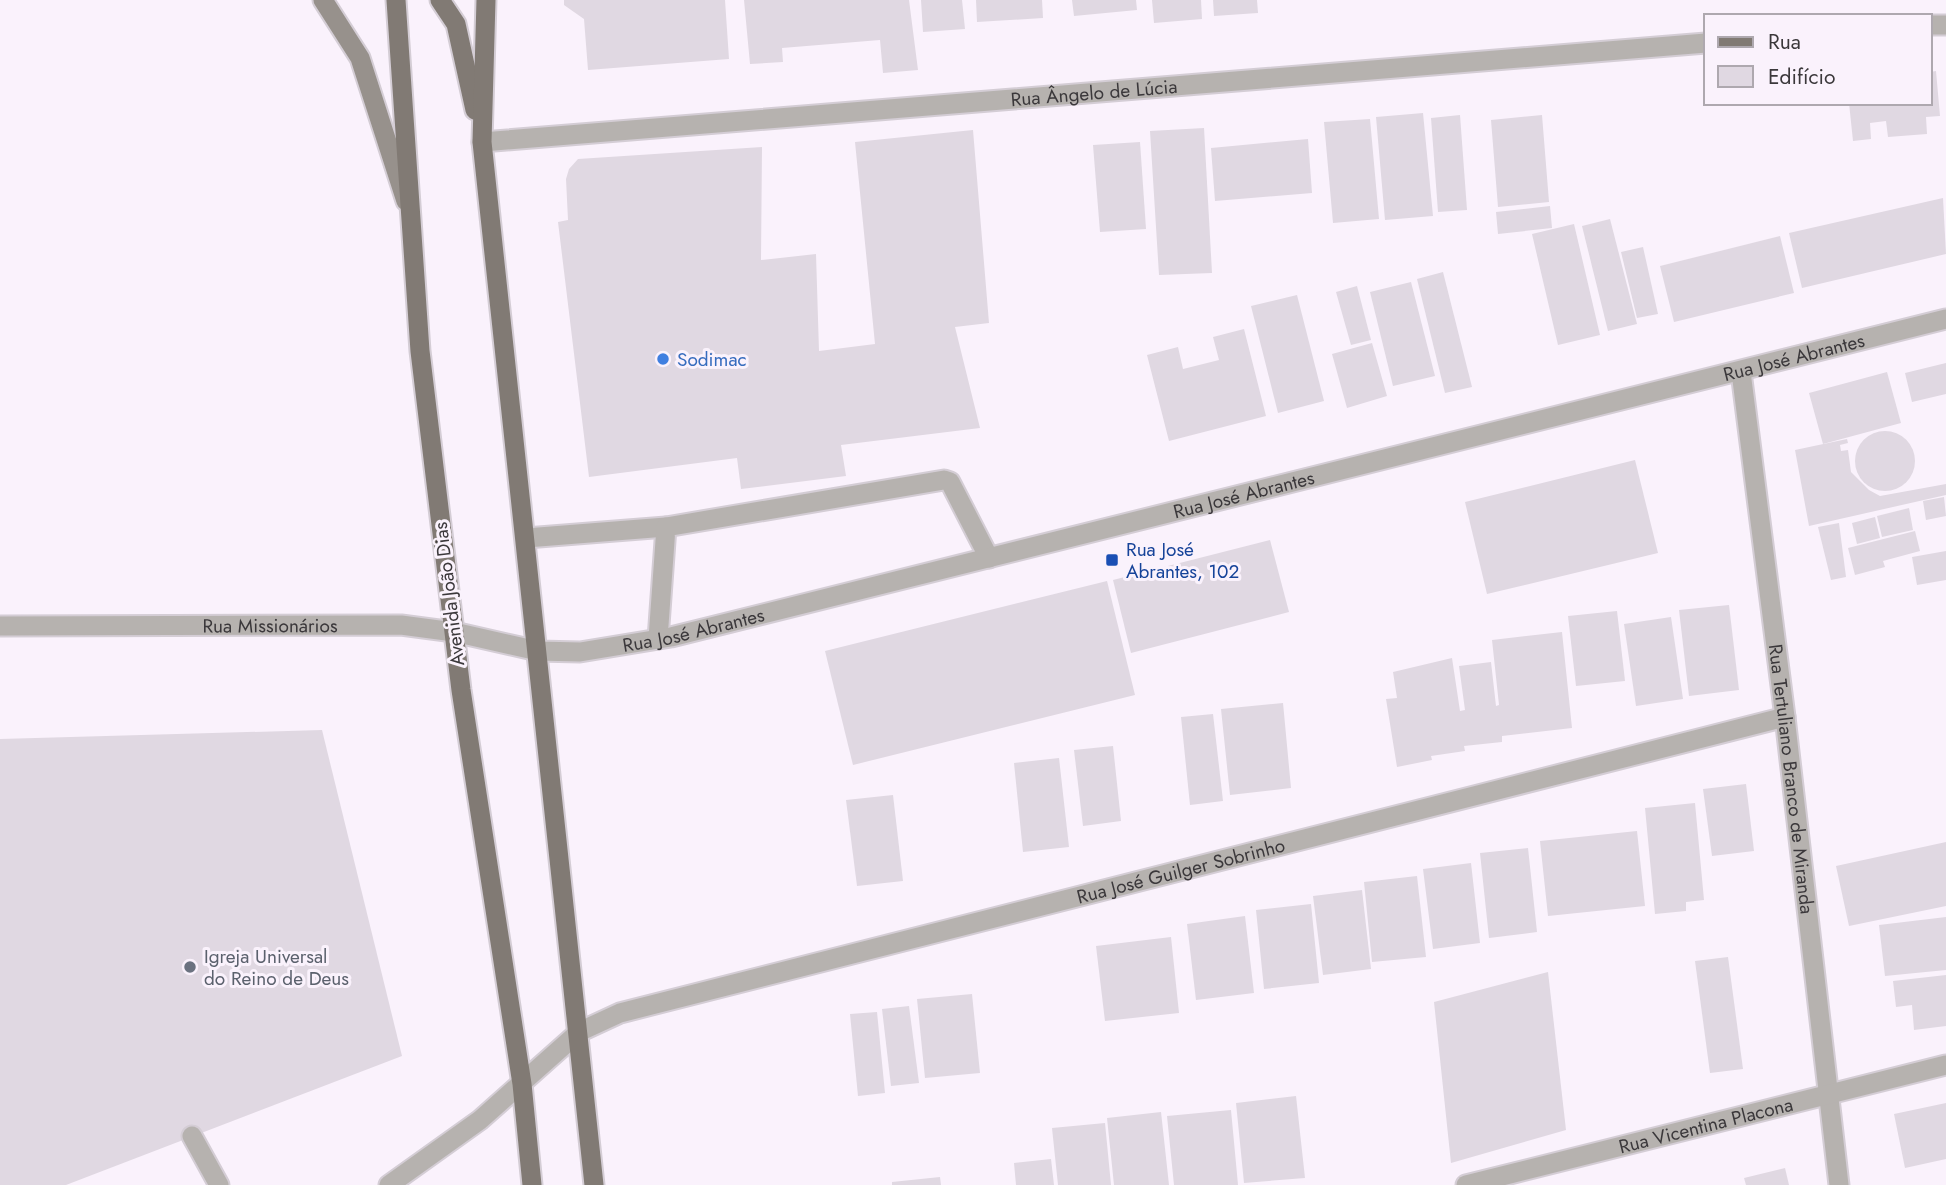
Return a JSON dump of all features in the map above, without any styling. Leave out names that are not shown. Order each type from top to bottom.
[{"type":"main road","points":[[323,0],[360,58],[408,206]]},
{"type":"main road","name":"Avenida João Dias","points":[[396,0],[419,351],[454,632],[522,1084],[532,1185]]},
{"type":"main road","points":[[440,0],[456,24],[482,142],[594,1185]]},
{"type":"main road","points":[[482,142],[486,0]]},
{"type":"street","name":"Rua Ângelo de Lúcia","points":[[482,142],[1704,43]]},
{"type":"street","name":"Rua José Abrantes","points":[[538,652],[580,652],[658,639],[1946,319]]},
{"type":"street","name":"Rua Tertuliano Branco de Miranda","points":[[1741,372],[1785,717],[1839,1185]]},
{"type":"street","points":[[526,538],[666,527],[944,480],[950,482],[989,558]]},
{"type":"street","points":[[658,639],[666,527]]},
{"type":"street","name":"Rua Missionários","points":[[0,626],[401,625],[454,632],[538,652]]},
{"type":"street","name":"Rua José Guilger Sobrinho","points":[[389,1185],[480,1120],[579,1032],[620,1013],[1785,717]]},
{"type":"street","name":"Rua Vicentina Placona","points":[[1466,1185],[1946,1065]]},
{"type":"street","points":[[192,1136],[219,1185]]},
{"type":"building","points":[[564,0],[725,0],[729,59],[588,70],[584,19],[564,5]]},
{"type":"building","points":[[744,0],[909,0],[918,70],[883,73],[880,40],[782,48],[783,62],[750,64]]},
{"type":"building","points":[[921,0],[962,0],[965,29],[923,32]]},
{"type":"building","points":[[976,0],[1042,0],[1043,18],[977,22]]},
{"type":"building","points":[[1072,0],[1136,0],[1137,10],[1074,16]]},
{"type":"building","points":[[1152,0],[1201,0],[1202,19],[1154,23]]},
{"type":"building","points":[[1213,0],[1257,0],[1258,13],[1214,16]]},
{"type":"building","points":[[1936,71],[1940,116],[1926,117],[1927,134],[1888,137],[1886,121],[1870,123],[1871,139],[1853,141],[1849,105],[1932,105],[1932,72]]},
{"type":"building","points":[[1423,113],[1433,216],[1385,220],[1376,117]]},
{"type":"building","points":[[1460,115],[1467,210],[1438,212],[1431,118]]},
{"type":"building","points":[[1542,115],[1549,202],[1498,207],[1491,120]]},
{"type":"building","points":[[1370,119],[1379,219],[1333,223],[1324,122]]},
{"type":"building","points":[[1204,128],[1212,273],[1159,275],[1150,131]]},
{"type":"building","points":[[973,130],[989,323],[955,327],[980,428],[841,445],[846,476],[741,489],[737,458],[589,477],[558,222],[568,220],[566,179],[569,169],[578,159],[762,147],[761,260],[816,254],[819,351],[875,344],[855,142]]},
{"type":"building","points":[[1308,139],[1312,193],[1215,201],[1211,148]]},
{"type":"building","points":[[1140,142],[1146,229],[1100,232],[1093,145]]},
{"type":"building","points":[[1943,198],[1946,254],[1802,288],[1789,233]]},
{"type":"building","points":[[1550,206],[1552,228],[1498,234],[1496,212]]},
{"type":"building","points":[[1610,219],[1637,324],[1608,331],[1582,226]]},
{"type":"building","points":[[1574,224],[1600,335],[1558,345],[1532,234]]},
{"type":"building","points":[[1780,236],[1794,293],[1674,322],[1660,266]]},
{"type":"building","points":[[1643,247],[1658,314],[1637,318],[1621,252]]},
{"type":"building","points":[[1443,272],[1472,387],[1445,393],[1417,279]]},
{"type":"building","points":[[1411,282],[1435,376],[1393,386],[1370,292]]},
{"type":"building","points":[[1357,286],[1371,340],[1351,345],[1336,292]]},
{"type":"building","points":[[1297,295],[1324,401],[1278,413],[1251,306]]},
{"type":"building","points":[[1244,329],[1266,416],[1169,441],[1147,355],[1178,347],[1183,369],[1219,360],[1213,337]]},
{"type":"building","points":[[1372,343],[1387,396],[1347,408],[1332,354]]},
{"type":"building","points":[[1946,363],[1946,394],[1912,402],[1905,373]]},
{"type":"building","points":[[1887,372],[1901,423],[1823,444],[1809,393]]},
{"type":"building","points":[[1885,431],[1902,436],[1910,444],[1915,461],[1910,478],[1902,486],[1885,491],[1868,486],[1860,478],[1855,461],[1860,444],[1868,436]]},
{"type":"building","points":[[1847,439],[1848,443],[1840,445],[1841,451],[1848,450],[1851,472],[1869,490],[1880,496],[1946,484],[1946,495],[1809,526],[1795,450]]},
{"type":"building","points":[[1635,460],[1658,553],[1487,594],[1465,502]]},
{"type":"building","points":[[1944,497],[1946,516],[1926,520],[1923,501]]},
{"type":"building","points":[[1909,508],[1913,530],[1882,537],[1877,516]]},
{"type":"building","points":[[1875,517],[1880,538],[1857,544],[1852,523]]},
{"type":"building","points":[[1839,523],[1846,577],[1831,580],[1818,527]]},
{"type":"building","points":[[1915,531],[1920,551],[1883,561],[1885,567],[1855,575],[1848,548]]},
{"type":"building","points":[[1270,540],[1289,612],[1131,653],[1113,580]]},
{"type":"building","points":[[1946,551],[1946,580],[1917,585],[1912,557]]},
{"type":"building","points":[[1107,581],[1135,695],[853,765],[825,651]]},
{"type":"building","points":[[1729,605],[1739,690],[1689,696],[1679,610]]},
{"type":"building","points":[[1617,611],[1625,681],[1576,686],[1568,616]]},
{"type":"building","points":[[1671,617],[1683,699],[1636,706],[1624,624]]},
{"type":"building","points":[[1562,632],[1572,728],[1502,736],[1502,742],[1464,746],[1465,751],[1431,756],[1432,760],[1397,767],[1386,699],[1397,698],[1393,672],[1452,658],[1460,711],[1465,710],[1459,666],[1491,662],[1496,706],[1499,705],[1492,640]]},
{"type":"building","points":[[1283,703],[1291,788],[1230,795],[1221,709]]},
{"type":"building","points":[[1213,714],[1223,801],[1190,805],[1181,717]]},
{"type":"building","name":"Igreja Universal do Reino de Deus","points":[[322,730],[402,1056],[66,1185],[0,1185],[0,739]]},
{"type":"building","points":[[1113,746],[1121,821],[1083,826],[1074,750]]},
{"type":"building","points":[[1059,758],[1069,847],[1023,852],[1014,763]]},
{"type":"building","points":[[1746,784],[1754,851],[1712,856],[1703,789]]},
{"type":"building","points":[[893,795],[903,881],[857,886],[846,800]]},
{"type":"building","points":[[1695,803],[1704,900],[1686,902],[1686,911],[1655,914],[1645,808]]},
{"type":"building","points":[[1637,831],[1645,906],[1548,916],[1540,841]]},
{"type":"building","points":[[1946,842],[1946,906],[1849,926],[1836,866]]},
{"type":"building","points":[[1528,848],[1537,932],[1489,938],[1480,853]]},
{"type":"building","points":[[1471,863],[1480,943],[1433,949],[1423,869]]},
{"type":"building","points":[[1417,876],[1426,957],[1372,962],[1364,882]]},
{"type":"building","points":[[1362,890],[1371,969],[1323,975],[1313,896]]},
{"type":"building","points":[[1311,904],[1319,983],[1264,989],[1256,910]]},
{"type":"building","points":[[1245,916],[1254,993],[1196,1000],[1187,924]]},
{"type":"building","points":[[1946,917],[1946,970],[1885,976],[1879,925]]},
{"type":"building","points":[[1171,937],[1179,1013],[1105,1021],[1096,946]]},
{"type":"building","points":[[1728,957],[1743,1069],[1710,1073],[1695,961]]},
{"type":"building","points":[[1548,972],[1566,1130],[1451,1163],[1434,1002]]},
{"type":"building","points":[[1946,975],[1946,1026],[1914,1030],[1912,1005],[1896,1007],[1893,981]]},
{"type":"building","points":[[972,994],[980,1073],[925,1078],[917,999]]},
{"type":"building","points":[[909,1006],[919,1083],[891,1086],[882,1009]]},
{"type":"building","points":[[877,1012],[885,1093],[858,1096],[850,1014]]},
{"type":"building","points":[[1296,1096],[1305,1178],[1244,1183],[1236,1103]]},
{"type":"building","points":[[1946,1103],[1946,1159],[1905,1168],[1894,1114]]},
{"type":"building","points":[[1231,1110],[1238,1185],[1174,1185],[1167,1116]]},
{"type":"building","points":[[1161,1112],[1169,1185],[1114,1185],[1107,1118]]},
{"type":"building","points":[[1105,1123],[1111,1185],[1058,1185],[1052,1128]]},
{"type":"building","points":[[1051,1159],[1054,1185],[1016,1185],[1014,1163]]},
{"type":"building","points":[[1785,1168],[1789,1185],[1746,1185],[1744,1178]]},
{"type":"building","points":[[940,1177],[941,1185],[892,1185],[892,1182]]},
{"type":"place","name":"Sodimac","points":[[663,359]]},
{"type":"place","name":"Rua José Abrantes, 102","points":[[1112,560]]},
{"type":"place","name":"Igreja Universal do Reino de Deus","points":[[190,967]]}]
